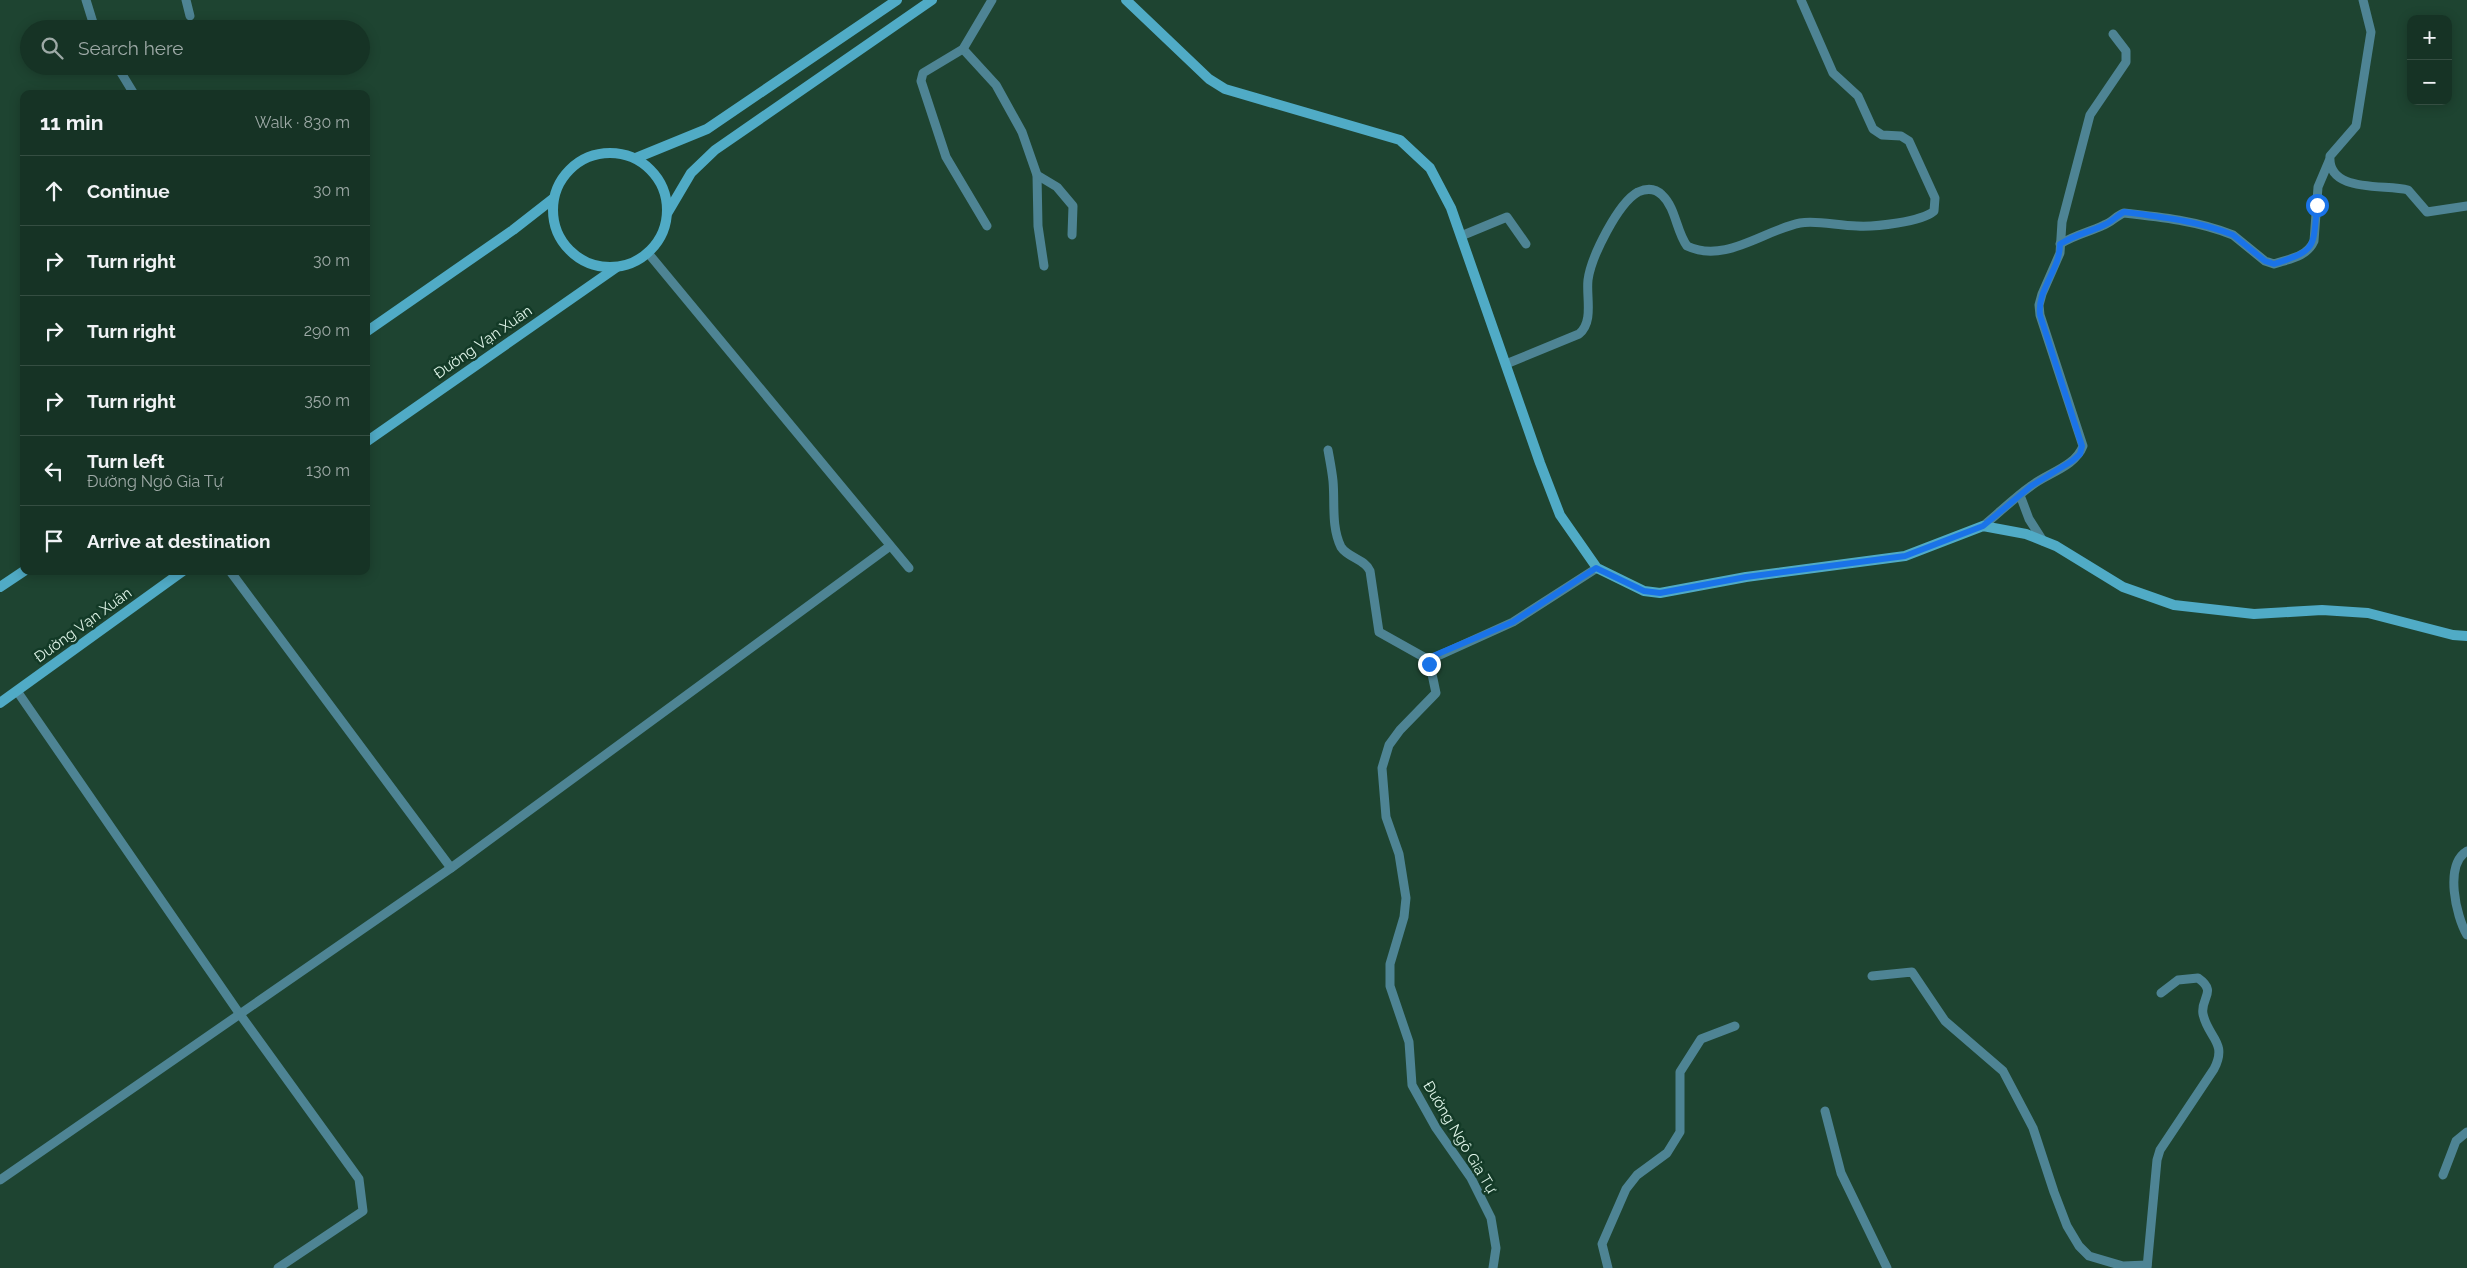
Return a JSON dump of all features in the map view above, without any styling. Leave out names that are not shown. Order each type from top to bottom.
[{"type":"street","points":[[86,0],[92,20]]},
{"type":"street","points":[[186,0],[190,16]]},
{"type":"street","points":[[636,158],[707,129],[897,0]]},
{"type":"street","points":[[668,212],[665,190],[654,171],[636,158],[620,153],[602,153],[586,158],[571,168],[560,181],[554,198],[553,216],[558,233],[568,248],[582,260],[599,266],[617,267],[633,262],[648,253],[662,235],[668,212],[691,173],[715,150],[932,0]]},
{"type":"street","points":[[987,226],[946,157],[920,81],[923,73],[963,49],[992,0]]},
{"type":"street","points":[[1126,0],[1210,80],[1225,89],[1400,140],[1430,168],[1449,202],[1560,515],[1596,568],[1644,591],[1660,593],[1746,577],[1905,556],[1983,526],[2039,480],[2072,461],[2080,454],[2082,446],[2040,315],[2039,305],[2042,294],[2058,261],[2062,222],[2090,116],[2126,62],[2126,51],[2113,34]]},
{"type":"street","points":[[1506,364],[1578,334],[1585,329],[1587,322],[1588,281],[1591,266],[1624,205],[1632,196],[1644,190],[1654,189],[1662,195],[1670,205],[1687,246],[1704,251],[1740,246],[1800,223],[1865,226],[1922,218],[1934,211],[1935,198],[1909,141],[1901,136],[1882,135],[1873,128],[1858,96],[1833,73],[1801,0]]},
{"type":"street","points":[[2060,244],[2079,233],[2107,224],[2124,212],[2188,221],[2227,232],[2265,261],[2274,264],[2302,255],[2311,248],[2314,241],[2318,187],[2330,156],[2356,126],[2372,32],[2363,0]]},
{"type":"street","points":[[963,49],[1002,95],[1017,120],[1037,175],[1038,226],[1044,266]]},
{"type":"street","points":[[122,75],[132,90]]},
{"type":"street","points":[[2329,161],[2336,177],[2360,184],[2408,190],[2427,212],[2467,206]]},
{"type":"street","points":[[1037,175],[1057,187],[1073,206],[1072,235]]},
{"type":"street","points":[[370,329],[513,230],[554,198]]},
{"type":"street","points":[[1461,236],[1507,217],[1526,244]]},
{"type":"street","points":[[648,253],[909,568]]},
{"type":"street","name":"Đường Vạn Xuân","points":[[370,439],[617,267]]},
{"type":"street","points":[[1328,450],[1333,480],[1333,512],[1339,540],[1344,550],[1366,564],[1370,571],[1379,632],[1429,660],[1513,622],[1596,568]]},
{"type":"street","points":[[2020,495],[2029,519],[2043,540]]},
{"type":"street","points":[[1983,526],[2026,534],[2043,540],[2123,587],[2174,604],[2254,614],[2322,610],[2368,613],[2453,635],[2467,636]]},
{"type":"street","points":[[0,1180],[451,868],[890,546]]},
{"type":"street","points":[[0,587],[20,573]]},
{"type":"street","name":"Đường Vạn Xuân","points":[[0,703],[176,575]]},
{"type":"street","points":[[233,575],[451,868]]},
{"type":"street","name":"Đường Ngô Gia Tự","points":[[1429,660],[1436,693],[1400,730],[1389,745],[1382,776],[1386,817],[1399,854],[1406,908],[1390,964],[1390,986],[1409,1042],[1412,1085],[1436,1128],[1471,1178],[1491,1218],[1496,1248],[1494,1268]]},
{"type":"street","points":[[17,691],[239,1013],[359,1179],[363,1211],[278,1268]]},
{"type":"street","points":[[2467,851],[2458,860],[2454,893],[2457,913],[2467,935]]},
{"type":"street","points":[[1872,976],[1912,972],[1944,1021],[2003,1071],[2033,1128],[2054,1192],[2078,1246],[2089,1256],[2123,1266],[2147,1267],[2157,1160],[2160,1150],[2219,1060],[2220,1050],[2203,1014],[2208,994],[2206,984],[2198,978],[2178,980],[2161,993]]},
{"type":"street","points":[[1608,1268],[1602,1244],[1626,1189],[1637,1175],[1667,1153],[1680,1132],[1680,1072],[1701,1038],[1735,1026]]},
{"type":"street","points":[[1825,1110],[1841,1173],[1887,1268]]},
{"type":"street","points":[[2443,1175],[2456,1141],[2467,1132]]},
{"type":"route","points":[[1429,664],[1429,660],[1433,656],[1526,615],[1596,568],[1644,591],[1660,593],[1746,577],[1905,556],[1983,526],[2039,480],[2072,461],[2080,454],[2082,446],[2081,437],[2040,315],[2039,305],[2042,294],[2058,261],[2060,244],[2079,233],[2107,224],[2124,212],[2188,221],[2227,232],[2265,261],[2274,264],[2302,255],[2311,248],[2314,241],[2317,205]]}]
